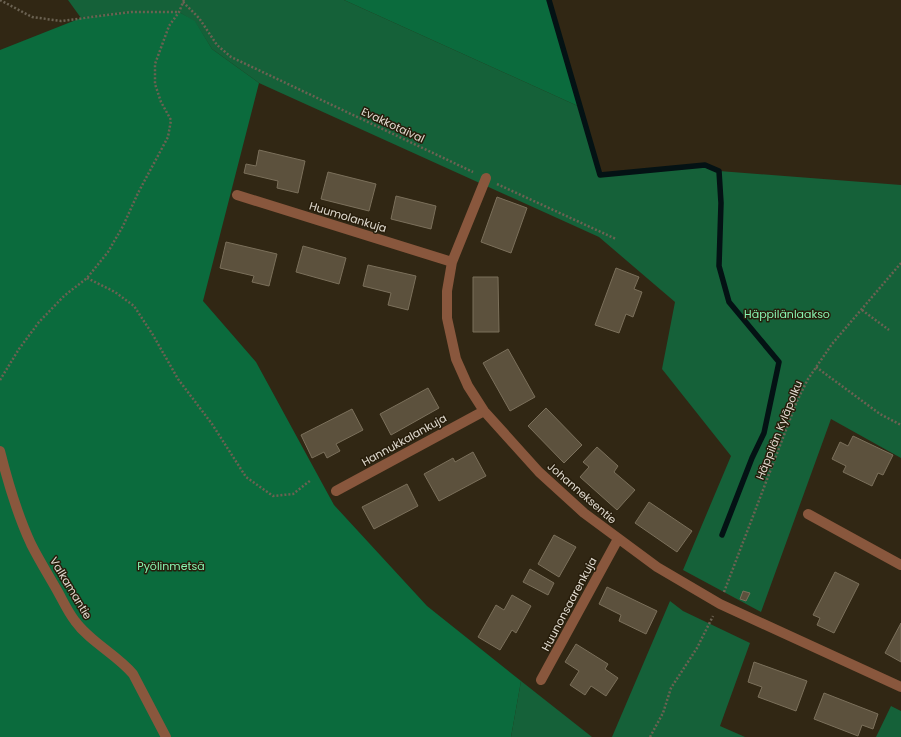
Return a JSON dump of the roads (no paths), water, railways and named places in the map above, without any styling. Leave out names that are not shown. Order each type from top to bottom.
[{"type":"street","name":"Johanneksentie","points":[[486,178],[452,262],[447,291],[447,318],[456,359],[468,386],[484,411],[539,472],[584,513],[657,567],[720,604],[901,687]]},
{"type":"street","name":"Huumolankuja","points":[[237,195],[452,262]]},
{"type":"street","name":"Hannukkalankuja","points":[[336,491],[484,411]]},
{"type":"street","name":"Valkamantie","points":[[0,451],[20,516],[31,544],[47,573],[75,620],[84,631],[126,666],[133,674],[166,737]]},
{"type":"street","points":[[808,514],[901,566]]},
{"type":"street","name":"Huunonsaarenkuja","points":[[542,680],[618,538]]},
{"type":"waterway","points":[[549,0],[600,175],[705,165],[719,171],[721,203],[719,266],[729,302],[779,362],[764,433],[752,458],[722,535]]},
{"type":"park label","name":"Häppilänlaakso","points":[[787,314]]},
{"type":"park label","name":"Pyölinmetsä","points":[[171,566]]}]
